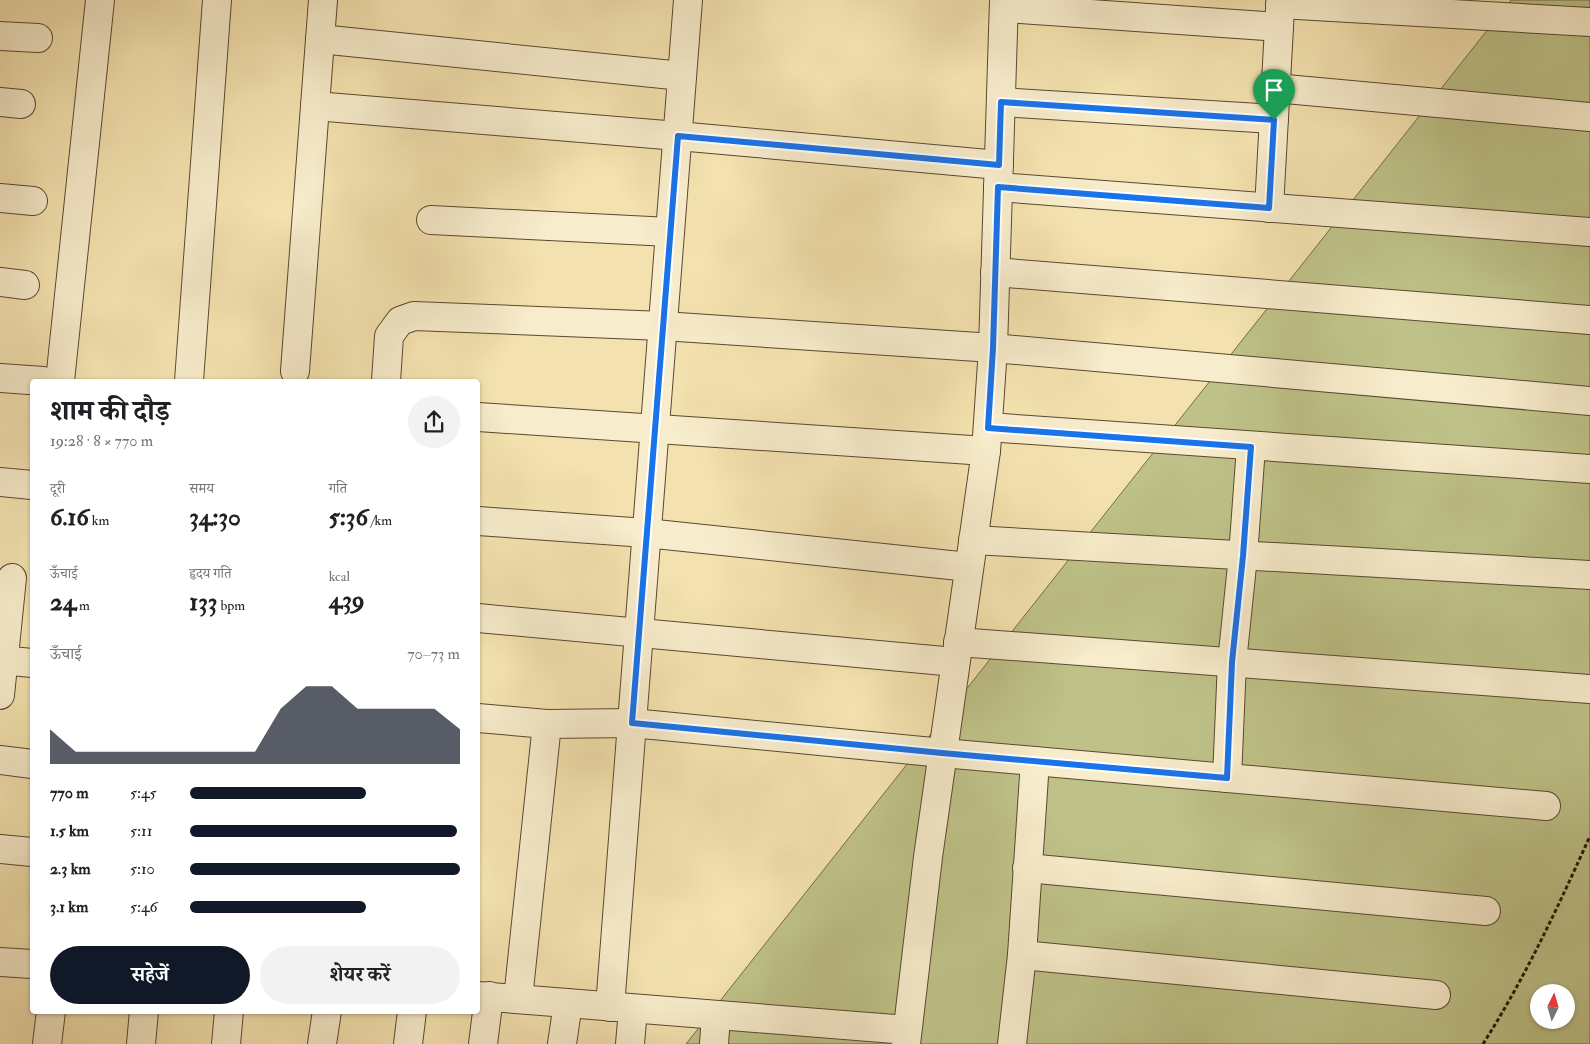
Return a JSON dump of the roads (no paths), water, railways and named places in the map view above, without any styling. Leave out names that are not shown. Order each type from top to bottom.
[{"type":"street","points":[[60,379],[100,0]]},
{"type":"street","points":[[190,379],[217,0]]},
{"type":"street","points":[[295,371],[323,0]]},
{"type":"street","points":[[630,1044],[621,1008],[632,723],[688,0]]},
{"type":"street","points":[[483,1044],[483,996],[716,1016],[907,1037],[928,857],[987,439],[996,272],[1004,4],[1280,10],[1590,22]]},
{"type":"street","points":[[1269,208],[1280,10]]},
{"type":"street","points":[[0,36],[38,38]]},
{"type":"street","points":[[320,39],[682,76]]},
{"type":"street","points":[[1275,88],[1590,117]]},
{"type":"street","points":[[1001,102],[1274,120]]},
{"type":"street","points":[[315,106],[678,136],[1269,208],[1590,232]]},
{"type":"street","points":[[0,198],[32,200]]},
{"type":"street","points":[[431,220],[670,232]]},
{"type":"street","points":[[996,272],[1590,320]]},
{"type":"street","points":[[386,379],[390,336],[400,321],[414,316],[662,326],[993,348],[1590,401]]},
{"type":"street","points":[[0,378],[30,380]]},
{"type":"street","points":[[480,417],[655,429],[1251,447],[1590,469]]},
{"type":"street","points":[[1227,778],[1232,662],[1243,556],[1251,447]]},
{"type":"street","points":[[0,482],[30,485]]},
{"type":"street","points":[[480,521],[646,533],[969,567]]},
{"type":"street","points":[[973,540],[1590,575]]},
{"type":"street","points":[[0,695],[2,660],[15,578]]},
{"type":"street","points":[[480,618],[639,633],[957,652],[1232,662],[1590,689]]},
{"type":"street","points":[[2,660],[30,663]]},
{"type":"street","points":[[480,718],[547,724],[632,723],[942,753],[1546,806]]},
{"type":"street","points":[[518,999],[547,724]]},
{"type":"street","points":[[0,760],[30,764]]},
{"type":"street","points":[[1012,1044],[1022,955],[1035,761]]},
{"type":"street","points":[[0,849],[30,852]]},
{"type":"street","points":[[1027,868],[1486,911]]},
{"type":"street","points":[[1022,955],[1436,995]]},
{"type":"street","points":[[0,962],[30,964]]},
{"type":"street","points":[[562,1044],[568,1003]]},
{"type":"street","points":[[47,1044],[51,1014]]},
{"type":"street","points":[[141,1044],[144,1014]]},
{"type":"street","points":[[226,1044],[229,1014]]},
{"type":"street","points":[[322,1044],[326,1014]]},
{"type":"street","points":[[408,1044],[412,1014]]},
{"type":"street","points":[[714,1044],[716,1016]]}]
